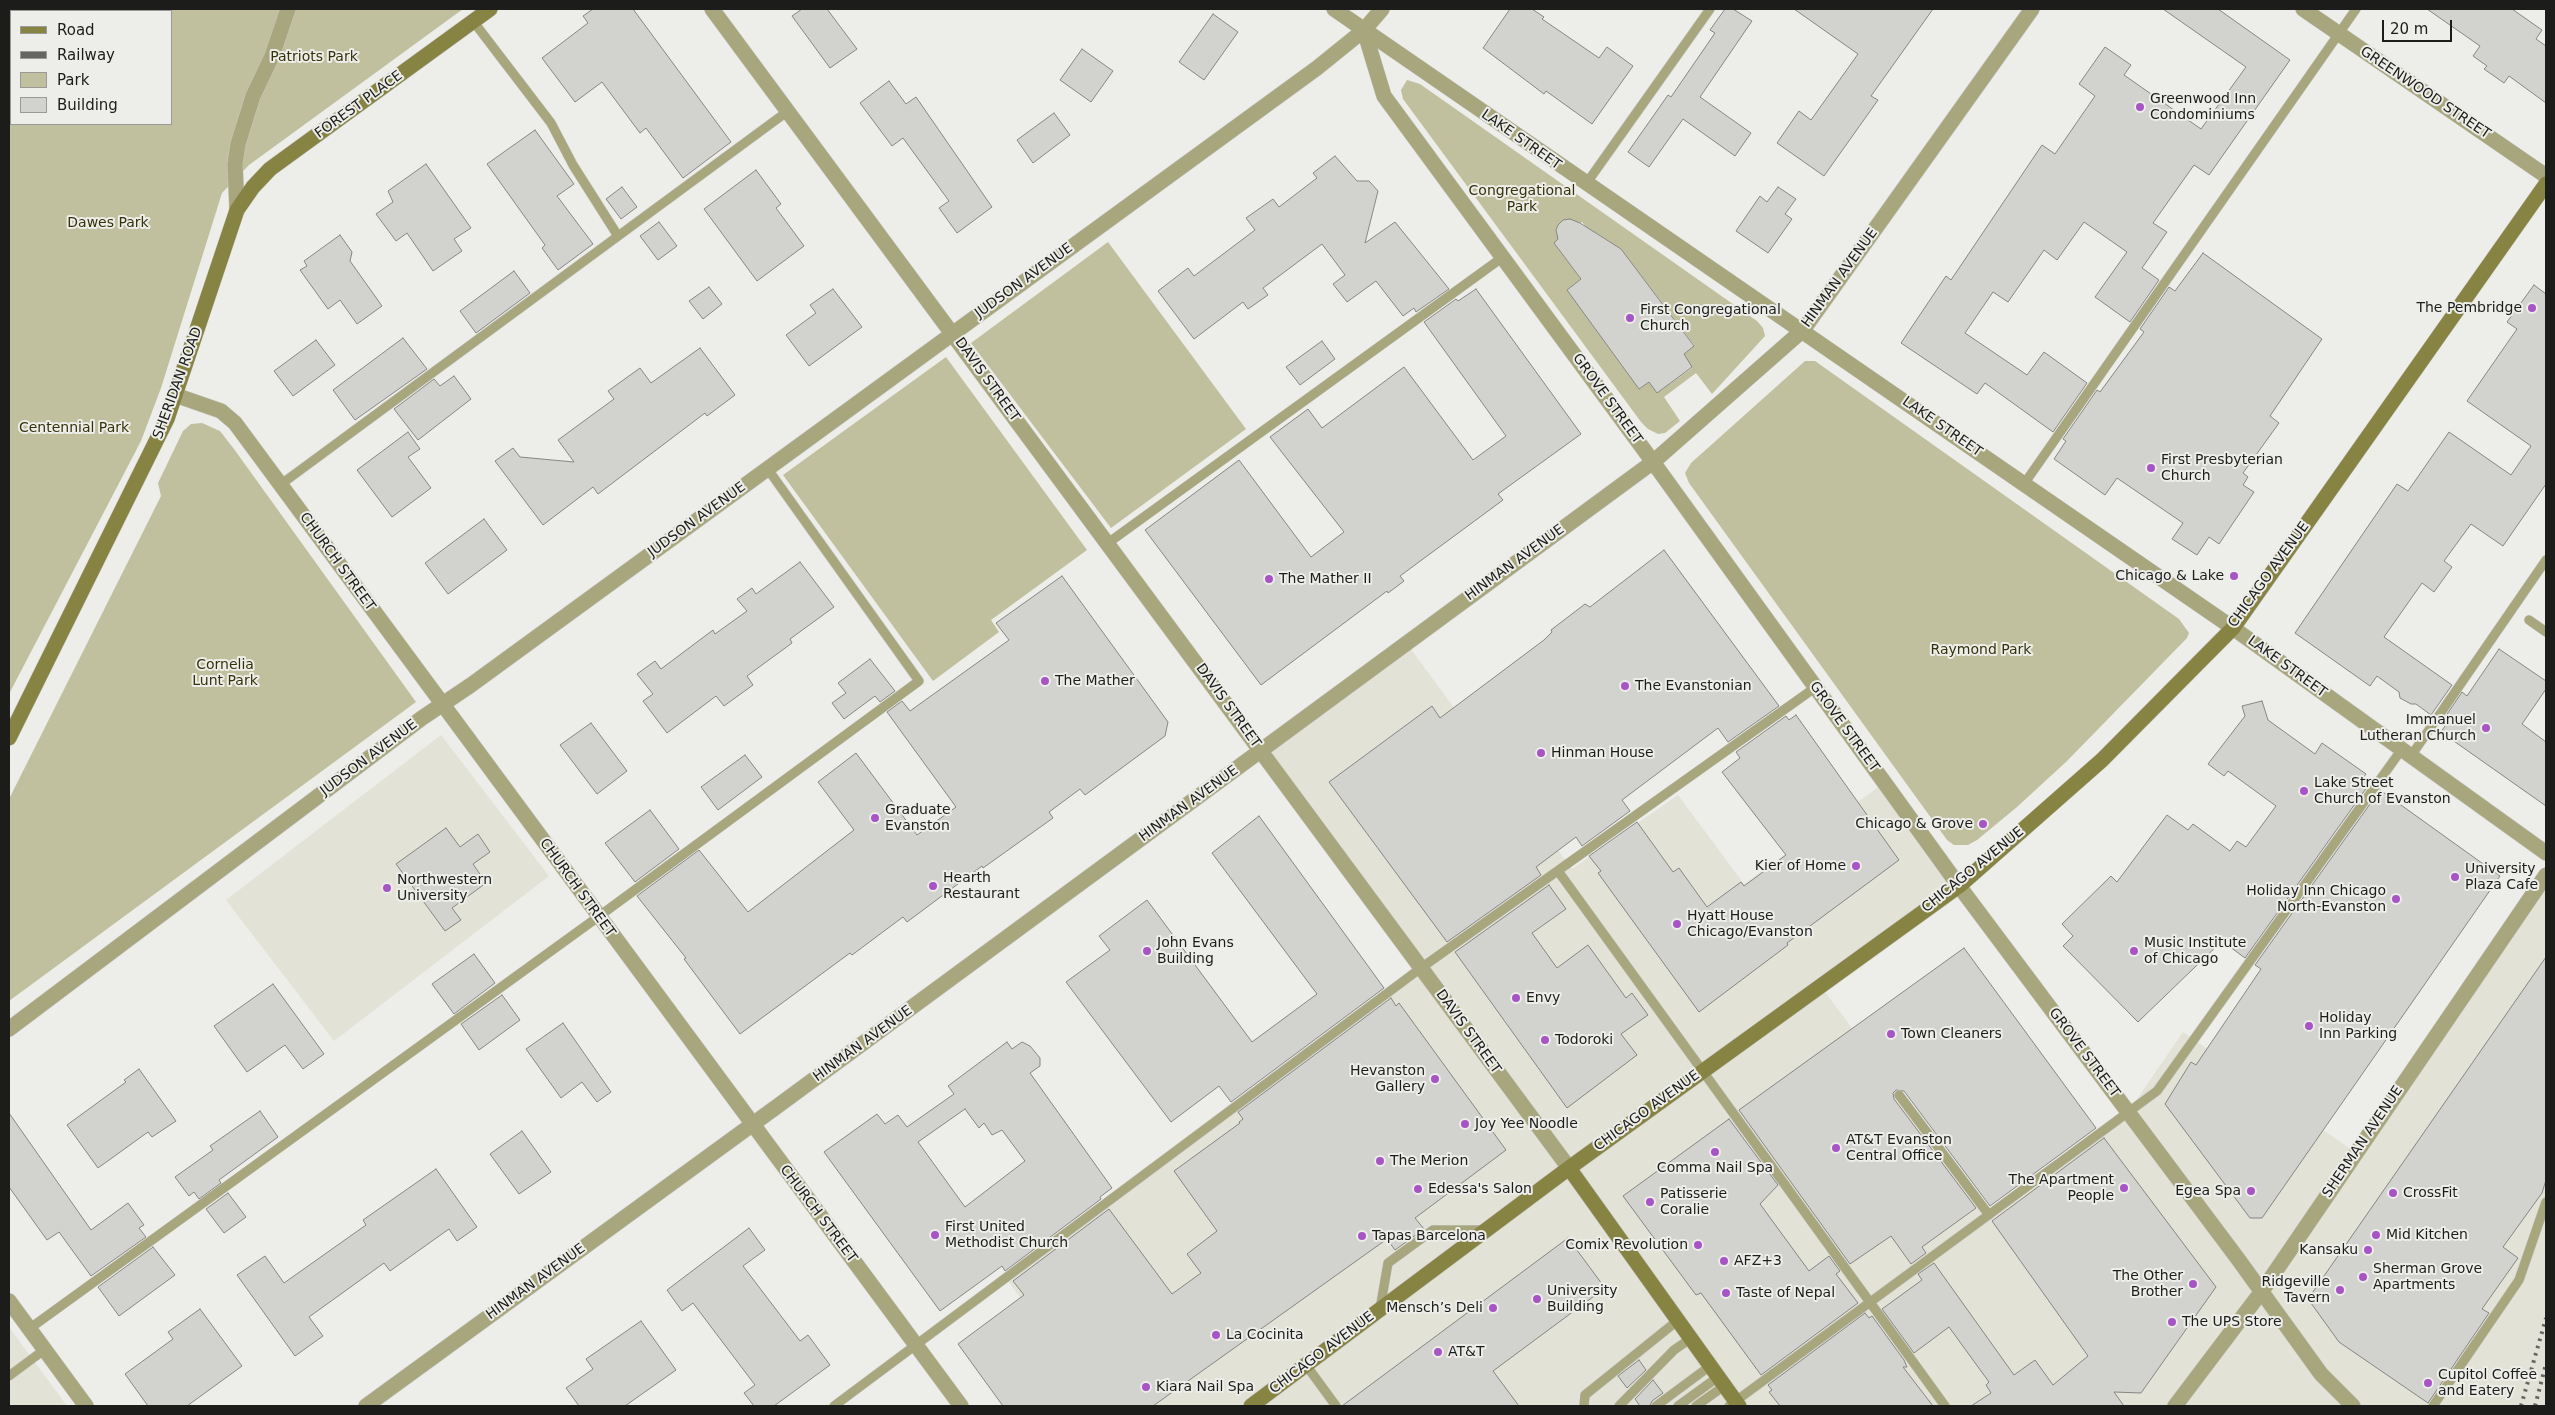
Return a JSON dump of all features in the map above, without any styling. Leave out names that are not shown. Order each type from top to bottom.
[{"type":"main road","name":"FOREST PLACE","points":[[237,210],[253,187],[270,169],[490,9]]},
{"type":"main road","name":"CHICAGO AVENUE","points":[[1251,1406],[1569,1168],[1959,886],[2102,760],[2233,628],[2546,184]]},
{"type":"main road","name":"SHERIDAN ROAD","points":[[9,738],[138,483],[167,420],[237,210]]},
{"type":"main road","name":"DAVIS STREET","points":[[1569,1168],[1717,1377],[1734,1405]]},
{"type":"street","name":"SHERIDAN ROAD","points":[[237,210],[235,164],[238,144],[253,96],[272,56],[288,9]]},
{"type":"street","name":"DAVIS STREET","points":[[712,9],[1569,1168]]},
{"type":"street","name":"LAKE STREET","points":[[1334,9],[1586,184],[1803,330],[2233,628],[2546,852]]},
{"type":"street","name":"JUDSON AVENUE","points":[[9,1029],[422,718],[442,706],[1318,68],[1364,30],[1382,9]]},
{"type":"street","name":"HINMAN AVENUE","points":[[366,1406],[1653,462],[1803,330],[2032,9]]},
{"type":"street","name":"GREENWOOD STREET","points":[[2303,9],[2546,176]]},
{"type":"street","name":"GROVE STREET","points":[[1364,30],[1384,96],[1653,462],[1959,886],[2262,1291],[2321,1374],[2353,1406]]},
{"type":"street","name":"CHURCH STREET","points":[[175,396],[221,410],[235,423],[916,1346],[957,1405]]},
{"type":"street","name":"SHERMAN AVENUE","points":[[2175,1405],[2262,1291],[2546,875]]},
{"type":"street","points":[[9,1301],[86,1406]]},
{"type":"lane","points":[[1586,184],[1710,9]]},
{"type":"lane","points":[[2024,484],[2356,9]]},
{"type":"lane","points":[[473,21],[550,123],[573,165],[618,236]]},
{"type":"lane","points":[[280,484],[788,111]]},
{"type":"lane","points":[[1108,543],[1502,257]]},
{"type":"lane","points":[[29,1329],[598,917],[919,681],[767,468]]},
{"type":"lane","points":[[1734,1405],[2157,1092],[2546,560]]},
{"type":"lane","points":[[2529,620],[2546,632]]},
{"type":"lane","points":[[834,1406],[1421,968],[1816,688]]},
{"type":"lane","points":[[1558,871],[1945,1406]]},
{"type":"lane","points":[[1898,1095],[1989,1215]]},
{"type":"lane","points":[[2433,1406],[2519,1280],[2546,1202]]},
{"type":"lane","points":[[1380,1309],[1388,1263],[1434,1230],[1485,1230]]},
{"type":"lane","points":[[1584,1406],[1585,1395],[1677,1321]]},
{"type":"lane","points":[[1619,1406],[1674,1350],[1690,1339]]},
{"type":"lane","points":[[9,1376],[44,1350]]},
{"type":"lane","points":[[1306,1365],[1336,1406]]},
{"type":"lane","points":[[1656,1406],[1717,1377]]},
{"type":"lane","points":[[1678,1406],[1717,1377]]},
{"type":"lane","points":[[1696,1406],[1717,1377]]},
{"type":"shaded area","points":[[1405,641],[1572,869],[1678,795],[1744,884],[1880,786],[1954,886],[1819,984],[1992,1215],[2124,1118],[2183,1032],[2359,1155],[2546,881],[2546,1406],[1101,1406],[1008,1281],[1427,970],[1263,745]]},
{"type":"shaded area","name":"Northwestern University","points":[[441,735],[549,876],[334,1041],[226,900]]},
{"type":"shaded area","points":[[9,1327],[67,1406],[9,1406]]},
{"type":"green space","points":[[9,9],[463,9],[249,165],[222,193],[161,388],[141,441],[9,694]]},
{"type":"green space","name":"Congregational Park","points":[[1407,80],[1420,84],[1757,321],[1763,328],[1765,336],[1712,394],[1696,373],[1664,397],[1680,421],[1665,433],[1658,434],[1648,429],[1403,99],[1401,90]],"holes":[[[1570,219],[1578,224],[1582,222],[1593,236],[1596,233],[1621,249],[1694,345],[1684,354],[1692,368],[1657,393],[1649,382],[1639,389],[1567,290],[1581,279],[1554,243],[1559,238],[1556,230],[1563,220]]]},
{"type":"green space","points":[[1108,242],[1246,429],[1111,528],[971,343]]},
{"type":"green space","points":[[946,357],[1087,550],[991,620],[999,632],[933,681],[783,475]]},
{"type":"green space","name":"Raymond Park","points":[[1805,361],[1815,361],[2179,619],[2189,633],[2187,638],[2067,761],[2017,807],[1977,840],[1968,845],[1954,845],[1947,840],[1689,483],[1685,473],[1691,463]]},
{"type":"green space","name":"Cornelia Lunt Park","points":[[202,423],[220,431],[234,449],[416,702],[9,1001],[9,799],[161,496],[158,483],[183,431],[191,424]]},
{"type":"building","points":[[593,9],[633,9],[731,142],[683,178],[646,128],[640,133],[602,82],[575,102],[542,58],[588,23],[583,16]]},
{"type":"building","points":[[802,9],[827,9],[857,49],[830,68],[792,16]]},
{"type":"building","points":[[1510,9],[1532,9],[1544,17],[1542,19],[1599,58],[1607,47],[1633,66],[1592,124],[1546,91],[1544,94],[1483,48]]},
{"type":"building","points":[[1725,9],[1733,9],[1752,21],[1700,97],[1751,133],[1735,156],[1683,119],[1649,167],[1628,152],[1668,95],[1671,97],[1715,33],[1710,30]]},
{"type":"building","points":[[1794,9],[1933,9],[1871,96],[1878,100],[1824,176],[1777,143],[1799,111],[1811,120],[1858,54]]},
{"type":"building","points":[[2163,9],[2218,9],[2290,60],[2209,175],[2194,165],[2153,223],[2167,232],[2142,268],[2159,280],[2130,322],[2095,297],[2127,252],[2084,222],[2057,260],[2044,250],[2008,302],[1993,292],[1965,333],[2027,375],[2044,352],[2087,383],[2053,432],[1985,383],[1977,394],[1901,343],[1946,276],[1951,280],[2042,145],[2055,154],[2095,96],[2079,84],[2105,47],[2131,65],[2124,75],[2201,129],[2246,67]]},
{"type":"building","points":[[2427,9],[2512,9],[2542,30],[2536,39],[2546,46],[2546,103],[2509,76],[2504,83],[2484,69],[2487,66],[2473,56],[2480,46]]},
{"type":"building","points":[[1213,14],[1238,32],[1204,80],[1179,62]]},
{"type":"building","points":[[1082,49],[1113,71],[1091,102],[1060,80]]},
{"type":"building","points":[[889,81],[906,104],[916,97],[992,207],[957,233],[939,208],[949,201],[903,138],[892,146],[860,103]]},
{"type":"building","points":[[1054,113],[1070,135],[1033,163],[1017,140]]},
{"type":"building","points":[[535,130],[574,184],[557,196],[593,244],[558,270],[542,248],[545,245],[487,164]]},
{"type":"building","points":[[1335,156],[1357,181],[1369,181],[1378,191],[1365,243],[1395,222],[1449,289],[1416,312],[1414,308],[1403,316],[1376,281],[1347,302],[1333,284],[1345,275],[1322,244],[1263,288],[1268,295],[1248,309],[1243,302],[1194,339],[1158,291],[1188,268],[1194,276],[1255,230],[1246,218],[1273,199],[1279,207],[1317,178],[1313,173]]},
{"type":"building","points":[[426,164],[471,228],[454,239],[462,251],[433,271],[407,233],[396,241],[376,214],[393,202],[388,191]]},
{"type":"building","points":[[756,170],[781,204],[776,208],[804,246],[757,281],[704,209]]},
{"type":"building","points":[[622,187],[637,207],[621,219],[606,199]]},
{"type":"building","points":[[1778,187],[1796,199],[1785,214],[1792,219],[1768,253],[1736,231],[1760,196],[1767,202]]},
{"type":"building","name":"First Congregational Church","points":[[1570,219],[1580,223],[1621,249],[1694,346],[1684,354],[1692,367],[1657,393],[1649,382],[1639,389],[1567,290],[1581,279],[1554,243],[1558,239],[1556,230],[1558,225],[1563,220]]},
{"type":"building","points":[[659,222],[677,246],[658,260],[640,236]]},
{"type":"building","points":[[340,235],[352,252],[350,261],[382,306],[357,324],[340,300],[328,309],[300,270],[307,266],[304,261]]},
{"type":"building","points":[[2203,253],[2322,339],[2270,416],[2279,423],[2243,473],[2248,477],[2243,485],[2254,492],[2219,544],[2209,537],[2197,555],[2172,539],[2183,523],[2117,478],[2105,495],[2054,459],[2066,441],[2063,439],[2097,390],[2100,392],[2144,332],[2140,329],[2169,287],[2175,291]]},
{"type":"building","points":[[514,271],[530,293],[476,333],[460,311]]},
{"type":"building","points":[[2534,285],[2546,294],[2546,484],[2503,546],[2471,524],[2444,561],[2452,567],[2434,592],[2422,583],[2384,637],[2452,685],[2431,715],[2416,704],[2411,704],[2400,698],[2399,692],[2377,676],[2370,686],[2295,633],[2397,484],[2408,491],[2449,432],[2511,475],[2531,446],[2467,401],[2517,329],[2507,322]]},
{"type":"building","points":[[709,287],[722,304],[703,319],[689,301]]},
{"type":"building","points":[[833,289],[862,327],[809,366],[786,335],[816,313],[810,305]]},
{"type":"building","points":[[1476,289],[1581,434],[1498,494],[1503,500],[1400,576],[1404,581],[1388,593],[1387,591],[1261,685],[1145,530],[1239,460],[1311,557],[1344,532],[1270,437],[1308,409],[1322,428],[1404,367],[1473,460],[1506,436],[1424,322],[1456,299],[1458,301]]},
{"type":"building","points":[[403,338],[427,369],[355,420],[333,390]]},
{"type":"building","points":[[316,340],[335,365],[293,396],[274,371]]},
{"type":"building","points":[[1322,341],[1335,359],[1300,385],[1286,367]]},
{"type":"building","points":[[700,348],[735,395],[707,416],[705,413],[598,494],[593,487],[543,525],[495,461],[513,448],[520,457],[574,462],[558,440],[614,399],[608,391],[640,368],[651,383]]},
{"type":"building","points":[[454,376],[471,399],[418,440],[394,409],[434,379],[440,386]]},
{"type":"building","points":[[408,432],[420,449],[408,457],[431,488],[392,517],[357,470]]},
{"type":"building","points":[[484,519],[507,550],[448,594],[425,563]]},
{"type":"building","points":[[1664,550],[1779,706],[1728,742],[1718,728],[1622,800],[1630,811],[1582,846],[1576,837],[1536,867],[1541,875],[1447,942],[1329,782],[1432,706],[1440,718],[1544,640],[1552,632],[1551,630],[1585,604],[1590,607]]},
{"type":"building","points":[[800,562],[834,607],[790,639],[792,643],[747,676],[753,685],[724,706],[716,696],[667,733],[643,701],[653,694],[637,674],[655,661],[661,669],[713,630],[715,634],[747,611],[737,599],[752,588],[756,594]]},
{"type":"building","points":[[1062,576],[1168,722],[1165,736],[1085,795],[1080,789],[1049,812],[1053,818],[983,868],[982,866],[907,922],[903,917],[852,955],[850,953],[740,1034],[684,959],[686,958],[637,896],[699,850],[748,912],[854,830],[818,782],[856,753],[917,835],[956,807],[887,712],[902,701],[910,711],[1009,640],[996,623]]},
{"type":"building","name":"Immanuel Lutheran Church","points":[[2499,649],[2546,681],[2546,689],[2522,724],[2546,742],[2546,806],[2441,732],[2445,726],[2441,723],[2462,692],[2467,696]]},
{"type":"building","points":[[870,659],[895,691],[880,702],[875,696],[844,719],[832,703],[846,693],[838,683]]},
{"type":"building","points":[[2262,701],[2268,720],[2315,754],[2322,743],[2366,774],[2363,778],[2370,783],[2245,958],[2222,941],[2138,1022],[2063,946],[2073,936],[2062,924],[2111,876],[2117,882],[2167,815],[2188,830],[2193,824],[2230,851],[2237,841],[2246,847],[2276,806],[2228,771],[2224,776],[2208,764],[2245,716],[2242,706]]},
{"type":"building","points":[[1796,715],[1899,860],[1787,943],[1788,945],[1699,1012],[1598,873],[1601,871],[1589,856],[1637,822],[1673,872],[1679,868],[1707,907],[1741,882],[1744,886],[1786,855],[1722,772],[1740,758],[1736,752],[1786,716],[1789,720]]},
{"type":"building","points":[[591,723],[627,771],[597,794],[560,745]]},
{"type":"building","points":[[745,755],[762,777],[718,810],[701,787]]},
{"type":"building","points":[[2380,790],[2500,876],[2262,1218],[2250,1218],[2165,1104],[2191,1062],[2196,1065],[2261,969],[2255,965]]},
{"type":"building","points":[[650,810],[679,849],[635,882],[605,843]]},
{"type":"building","name":"John Evans Building","points":[[1259,816],[1384,988],[1231,1102],[1219,1086],[1171,1122],[1066,982],[1110,950],[1099,936],[1147,900],[1252,1042],[1317,994],[1212,853]]},
{"type":"building","points":[[446,828],[460,847],[478,834],[490,852],[473,864],[486,883],[452,908],[461,920],[445,931],[396,864]]},
{"type":"building","points":[[1549,885],[1566,909],[1532,933],[1557,968],[1588,945],[1626,998],[1632,993],[1648,1015],[1621,1034],[1637,1055],[1567,1108],[1455,952]]},
{"type":"building","points":[[1964,948],[2096,1128],[1990,1206],[1904,1091],[1896,1090],[1893,1093],[1894,1099],[1976,1208],[1922,1247],[1926,1253],[1911,1264],[1891,1236],[1850,1264],[1739,1110]]},
{"type":"building","points":[[474,954],[495,983],[454,1014],[432,984]]},
{"type":"building","points":[[2546,957],[2546,1180],[2542,1193],[2503,1247],[2518,1258],[2482,1309],[2489,1313],[2428,1403],[2339,1342],[2308,1299]]},
{"type":"building","points":[[273,984],[324,1054],[303,1069],[285,1045],[247,1072],[214,1026]]},
{"type":"building","points":[[502,995],[520,1020],[479,1050],[461,1024]]},
{"type":"building","points":[[1391,998],[1396,1006],[1399,1003],[1506,1150],[1415,1218],[1424,1229],[1395,1250],[1387,1239],[1153,1406],[1003,1406],[958,1344],[1024,1295],[1013,1281],[1109,1209],[1172,1294],[1201,1273],[1187,1254],[1217,1231],[1174,1171],[1240,1123],[1243,1119],[1238,1112]]},
{"type":"building","points":[[563,1023],[611,1092],[597,1102],[582,1082],[561,1098],[526,1049]]},
{"type":"building","points":[[1007,1042],[1012,1049],[1022,1042],[1030,1046],[1040,1058],[1040,1066],[1030,1073],[1112,1188],[1100,1197],[1101,1199],[1005,1271],[1002,1266],[940,1311],[824,1152],[877,1114],[885,1124],[898,1115],[907,1127],[954,1094],[948,1086]],"holes":[[[965,1109],[979,1128],[984,1123],[992,1135],[1002,1130],[1025,1161],[965,1207],[918,1142]]]},
{"type":"building","points":[[139,1069],[176,1121],[152,1137],[148,1132],[98,1168],[67,1125],[126,1082],[124,1080]]},
{"type":"building","points":[[260,1111],[278,1137],[219,1180],[221,1183],[199,1199],[194,1192],[189,1196],[175,1177],[213,1150],[210,1146]]},
{"type":"building","points":[[9,1113],[91,1230],[128,1203],[144,1225],[139,1228],[146,1237],[91,1276],[59,1232],[47,1240],[9,1187]]},
{"type":"building","points":[[1729,1119],[1778,1185],[1760,1204],[1809,1271],[1829,1256],[1840,1271],[1836,1274],[1858,1303],[1761,1375],[1701,1293],[1696,1295],[1623,1196]]},
{"type":"building","points":[[522,1131],[551,1172],[519,1194],[490,1154]]},
{"type":"building","points":[[2104,1138],[2216,1287],[2141,1393],[2114,1392],[2124,1406],[1971,1406],[1991,1393],[1986,1385],[1989,1382],[1949,1327],[1914,1353],[1882,1309],[1922,1280],[1918,1274],[1934,1263],[2014,1375],[2035,1360],[2053,1385],[2088,1356],[1992,1221]]},
{"type":"building","points":[[436,1169],[477,1227],[457,1241],[449,1229],[390,1271],[384,1263],[309,1317],[323,1336],[295,1356],[237,1275],[265,1256],[284,1283],[366,1225],[363,1220]]},
{"type":"building","points":[[228,1193],[246,1217],[224,1233],[206,1209]]},
{"type":"building","points":[[749,1228],[765,1250],[743,1266],[800,1341],[808,1335],[830,1365],[774,1406],[754,1406],[744,1393],[755,1385],[693,1303],[682,1311],[667,1290]]},
{"type":"building","points":[[1568,1238],[1605,1288],[1493,1371],[1519,1406],[1342,1406]]},
{"type":"building","points":[[153,1247],[175,1275],[119,1316],[98,1287]]},
{"type":"building","points":[[200,1309],[242,1366],[187,1406],[148,1406],[125,1374],[173,1339],[168,1332]]},
{"type":"building","points":[[1865,1313],[1869,1318],[1872,1316],[1904,1360],[1907,1367],[1903,1367],[1933,1406],[1780,1406],[1769,1392],[1772,1390],[1768,1385]]},
{"type":"building","points":[[641,1321],[676,1370],[625,1406],[579,1406],[566,1388],[593,1369],[586,1359]]},
{"type":"building","points":[[1639,1360],[1646,1370],[1627,1388],[1618,1376]]},
{"type":"building","points":[[1653,1380],[1663,1393],[1652,1401],[1650,1406],[1640,1406],[1635,1399]]},
{"type":"railway","points":[[2521,1406],[2546,1318]]},
{"type":"railway","points":[[2535,1406],[2546,1364]]},
{"type":"place","name":"Greenwood Inn Condominiums","points":[[2140,107]]},
{"type":"place","name":"The Pembridge","points":[[2532,308]]},
{"type":"place","name":"First Congregational Church","points":[[1630,318]]},
{"type":"place","name":"First Presbyterian Church","points":[[2151,468]]},
{"type":"place","name":"Chicago & Lake","points":[[2234,576]]},
{"type":"place","name":"The Mather II","points":[[1269,579]]},
{"type":"place","name":"The Mather","points":[[1045,681]]},
{"type":"place","name":"The Evanstonian","points":[[1625,686]]},
{"type":"place","name":"Immanuel Lutheran Church","points":[[2486,728]]},
{"type":"place","name":"Hinman House","points":[[1541,753]]},
{"type":"place","name":"Lake Street Church of Evanston","points":[[2304,791]]},
{"type":"place","name":"Graduate Evanston","points":[[875,818]]},
{"type":"place","name":"Chicago & Grove","points":[[1983,824]]},
{"type":"place","name":"Kier of Home","points":[[1856,866]]},
{"type":"place","name":"University Plaza Cafe","points":[[2455,877]]},
{"type":"place","name":"Hearth Restaurant","points":[[933,886]]},
{"type":"place","name":"Northwestern University","points":[[387,888]]},
{"type":"place","name":"Holiday Inn Chicago North-Evanston","points":[[2396,899]]},
{"type":"place","name":"Hyatt House Chicago/Evanston","points":[[1677,924]]},
{"type":"place","name":"John Evans Building","points":[[1147,951]]},
{"type":"place","name":"Music Institute of Chicago","points":[[2134,951]]},
{"type":"place","name":"Envy","points":[[1516,998]]},
{"type":"place","name":"Holiday Inn Parking","points":[[2309,1026]]},
{"type":"place","name":"Town Cleaners","points":[[1891,1034]]},
{"type":"place","name":"Todoroki","points":[[1545,1040]]},
{"type":"place","name":"Hevanston Gallery","points":[[1435,1079]]},
{"type":"place","name":"Joy Yee Noodle","points":[[1465,1124]]},
{"type":"place","name":"AT&T Evanston Central Office","points":[[1836,1148]]},
{"type":"place","name":"Comma Nail Spa","points":[[1715,1152]]},
{"type":"place","name":"The Merion","points":[[1380,1161]]},
{"type":"place","name":"The Apartment People","points":[[2124,1188]]},
{"type":"place","name":"Edessa's Salon","points":[[1418,1189]]},
{"type":"place","name":"Egea Spa","points":[[2251,1191]]},
{"type":"place","name":"CrossFit","points":[[2393,1193]]},
{"type":"place","name":"Patisserie Coralie","points":[[1650,1202]]},
{"type":"place","name":"First United Methodist Church","points":[[935,1235]]},
{"type":"place","name":"Mid Kitchen","points":[[2376,1235]]},
{"type":"place","name":"Tapas Barcelona","points":[[1362,1236]]},
{"type":"place","name":"Comix Revolution","points":[[1698,1245]]},
{"type":"place","name":"Kansaku","points":[[2368,1250]]},
{"type":"place","name":"AFZ+3","points":[[1724,1261]]},
{"type":"place","name":"Sherman Grove Apartments","points":[[2363,1277]]},
{"type":"place","name":"The Other Brother","points":[[2193,1284]]},
{"type":"place","name":"Ridgeville Tavern","points":[[2340,1290]]},
{"type":"place","name":"Taste of Nepal","points":[[1726,1293]]},
{"type":"place","name":"University Building","points":[[1537,1299]]},
{"type":"place","name":"Mensch’s Deli","points":[[1493,1308]]},
{"type":"place","name":"The UPS Store","points":[[2172,1322]]},
{"type":"place","name":"La Cocinita","points":[[1216,1335]]},
{"type":"place","name":"AT&T","points":[[1438,1352]]},
{"type":"place","name":"Cupitol Coffee and Eatery","points":[[2428,1383]]},
{"type":"place","name":"Kiara Nail Spa","points":[[1146,1387]]},
{"type":"park label","name":"Patriots Park","points":[[314,57]]},
{"type":"park label","name":"Dawes Park","points":[[108,223]]},
{"type":"park label","name":"Centennial Park","points":[[74,428]]}]
